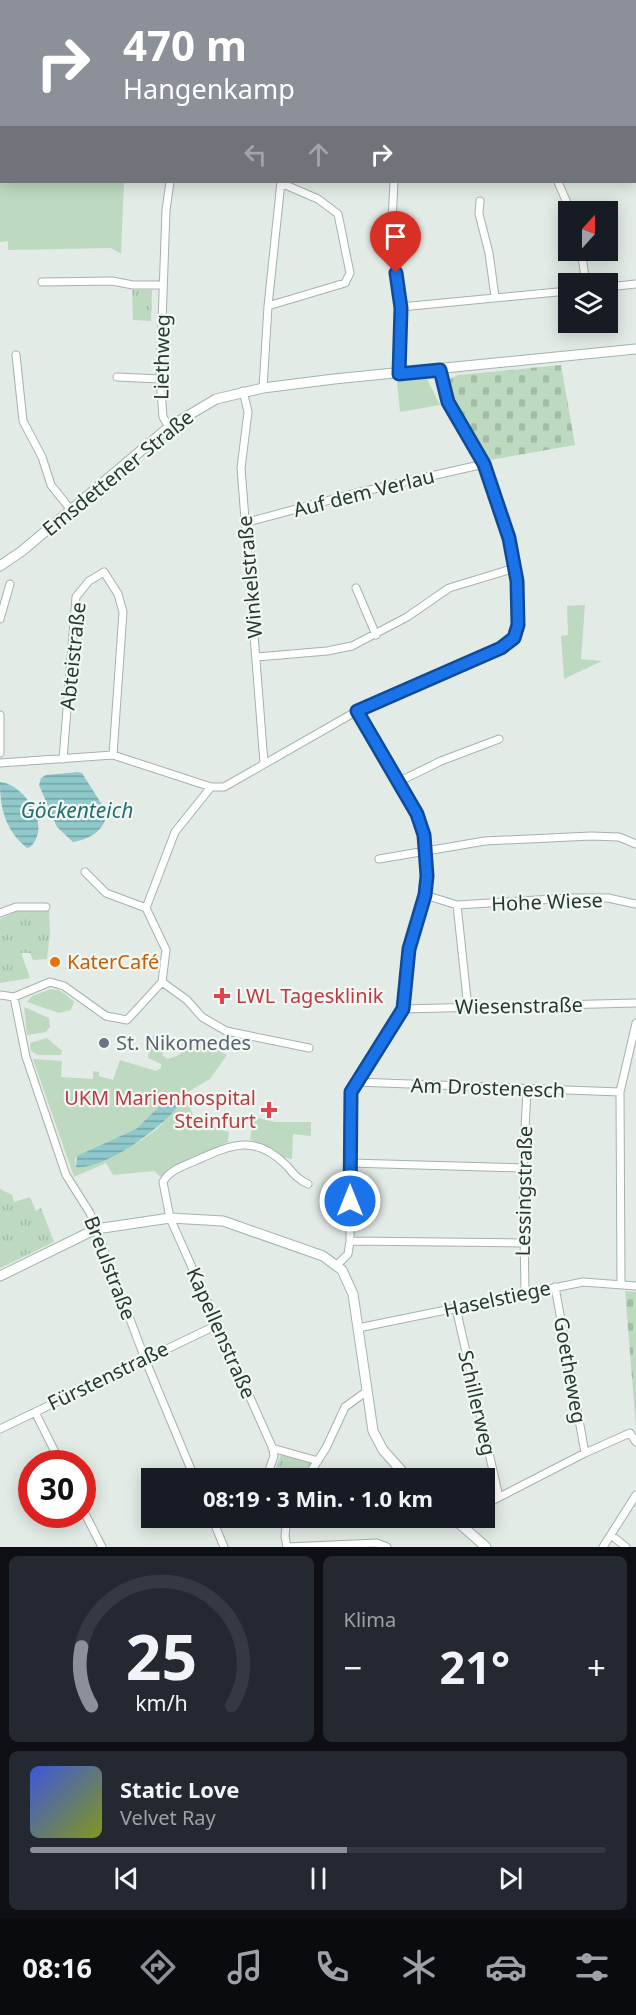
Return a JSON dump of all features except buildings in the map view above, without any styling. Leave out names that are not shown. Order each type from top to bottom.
[{"type":"main road","name":"Emsdettener Straße","points":[[0,567],[170,427],[216,399],[263,388],[636,350]]},
{"type":"main road","points":[[0,1276],[96,1229],[170,1218],[223,1221],[323,1256],[337,1265],[347,1276],[358,1328],[373,1431],[382,1450],[399,1468]]},
{"type":"main road","points":[[466,1528],[486,1547]]},
{"type":"street","name":"Liethweg","points":[[170,183],[166,210],[160,379],[163,417],[170,427]]},
{"type":"street","points":[[263,388],[268,306],[281,183]]},
{"type":"street","points":[[268,306],[345,283],[350,273],[338,214],[318,199],[283,183]]},
{"type":"street","points":[[394,183],[392,241],[401,308],[399,374]]},
{"type":"street","points":[[558,183],[566,201]]},
{"type":"street","points":[[480,201],[479,214],[489,253],[495,297]]},
{"type":"street","name":"Liethweg","points":[[42,282],[111,281],[133,285],[163,285]]},
{"type":"street","points":[[618,286],[636,284]]},
{"type":"street","points":[[401,308],[558,292]]},
{"type":"street","points":[[16,355],[23,420],[42,457],[51,485],[70,510]]},
{"type":"street","points":[[0,763],[113,756],[211,787],[224,787],[357,711],[477,660],[509,643],[518,625],[515,568],[509,538],[484,464],[448,402],[440,370]]},
{"type":"street","points":[[117,377],[160,379]]},
{"type":"street","name":"Winkelstraße","points":[[243,391],[248,412],[241,468],[244,523],[250,558],[264,763]]},
{"type":"street","name":"Auf dem Verlau","points":[[244,523],[356,493],[484,464]]},
{"type":"street","points":[[257,657],[327,651],[352,646],[376,636],[449,588],[515,568]]},
{"type":"street","name":"Abteistraße","points":[[63,759],[76,597],[89,581],[104,573],[118,594],[123,612],[113,756]]},
{"type":"street","points":[[0,619],[10,584]]},
{"type":"street","points":[[356,588],[376,636]]},
{"type":"street","points":[[337,1265],[348,1254],[350,1241],[351,1092],[403,1009],[409,949],[425,895],[426,853],[417,814],[400,781],[357,711]]},
{"type":"street","points":[[0,715],[0,753]]},
{"type":"street","points":[[400,781],[441,761],[499,739]]},
{"type":"street","points":[[146,908],[175,832],[211,787]]},
{"type":"street","points":[[379,859],[426,853],[438,848],[485,841],[579,836],[619,837],[636,844]]},
{"type":"street","points":[[0,995],[14,997],[50,982],[57,983],[106,1016],[128,1020],[162,982],[166,950],[146,908],[106,893],[85,872]]},
{"type":"street","name":"Hohe Wiese","points":[[425,895],[458,905],[571,898],[608,898],[636,904]]},
{"type":"street","points":[[458,905],[468,1008]]},
{"type":"street","points":[[0,913],[16,907],[46,907]]},
{"type":"street","points":[[162,982],[187,1000],[201,1017],[226,1031],[309,1048]]},
{"type":"street","name":"Breulstraße","points":[[14,997],[26,1057],[66,1175],[90,1213],[145,1359],[190,1468]]},
{"type":"street","name":"Wiesenstraße","points":[[403,1009],[636,1003]]},
{"type":"street","points":[[621,1284],[620,1092],[636,1023]]},
{"type":"street","name":"Am Drostenesch","points":[[356,1082],[620,1092]]},
{"type":"street","name":"Lessingstraße","points":[[525,1293],[523,1168],[527,1090]]},
{"type":"street","name":"Kapellenstraße","points":[[272,1448],[170,1218],[163,1189],[165,1177],[226,1147],[243,1143],[253,1146],[286,1166],[295,1178],[308,1184]]},
{"type":"street","points":[[350,1162],[523,1168]]},
{"type":"street","points":[[350,1241],[523,1243]]},
{"type":"street","name":"Haselstiege","points":[[358,1328],[555,1287],[598,1281],[636,1286]]},
{"type":"street","name":"Goetheweg","points":[[555,1287],[585,1453]]},
{"type":"street","name":"Schillerweg","points":[[456,1308],[499,1497]]},
{"type":"street","name":"Fürstenstraße","points":[[0,1429],[217,1324]]},
{"type":"street","points":[[313,1468],[345,1407],[367,1391]]},
{"type":"street","points":[[35,1412],[54,1450]]},
{"type":"street","points":[[495,1499],[585,1453],[630,1433],[636,1442]]},
{"type":"street","points":[[270,1468],[274,1456],[272,1448],[318,1461]]},
{"type":"street","points":[[603,1547],[636,1495]]},
{"type":"street","points":[[92,1528],[102,1547]]},
{"type":"street","points":[[216,1528],[224,1547]]},
{"type":"street","points":[[286,1528],[287,1547],[377,1543],[387,1547]]},
{"type":"street","points":[[610,1535],[626,1547]]},
{"type":"green space","points":[[0,183],[124,183],[121,254],[111,248],[8,250],[8,241],[0,242]]},
{"type":"green space","points":[[132,290],[152,290],[151,321],[133,320]]},
{"type":"green space","points":[[561,365],[575,445],[490,460],[459,409],[450,379],[458,375]]},
{"type":"green space","points":[[427,379],[440,405],[400,412],[397,382]]},
{"type":"green space","points":[[585,605],[581,659],[602,661],[564,679],[561,636],[568,635],[567,606]]},
{"type":"green space","points":[[15,909],[49,909],[50,933],[47,959],[33,960],[30,953],[21,953],[30,978],[0,983],[0,919],[15,912]]},
{"type":"green space","points":[[51,989],[59,990],[74,1001],[71,1010],[59,1013],[27,1002],[32,996]]},
{"type":"green space","points":[[24,1007],[49,1018],[50,1027],[46,1032],[27,1035]]},
{"type":"green space","points":[[155,1034],[167,1039],[164,1045],[170,1048],[169,1051],[164,1050],[162,1055],[168,1059],[179,1055],[191,1038],[227,1055],[210,1079],[181,1096],[187,1101],[195,1119],[229,1132],[228,1142],[176,1166],[161,1177],[154,1171],[113,1175],[106,1163],[74,1177],[33,1059],[62,1061],[61,1077],[93,1079],[93,1071],[99,1072],[99,1076],[113,1080],[120,1060],[156,1071],[161,1068],[161,1064],[148,1058],[151,1039]],"holes":[[[168,1098],[176,1101],[162,1125],[149,1135],[120,1152],[76,1167],[75,1158],[136,1129]]]},
{"type":"green space","points":[[47,1038],[62,1051],[61,1055],[38,1055],[31,1051],[30,1043]]},
{"type":"green space","points":[[254,1117],[275,1122],[311,1122],[311,1136],[293,1134],[292,1159],[283,1157],[250,1139]]},
{"type":"green space","points":[[0,1189],[12,1195],[14,1202],[30,1197],[36,1211],[41,1208],[54,1242],[0,1268]]},
{"type":"green space","points":[[625,1291],[636,1292],[636,1428]]},
{"type":"green space","points":[[281,1455],[313,1464],[310,1468],[276,1468]]},
{"type":"water","name":"Göckenteich","points":[[82,773],[106,811],[106,817],[101,828],[91,836],[73,842],[57,827],[39,785],[41,778],[46,775]]},
{"type":"water","name":"Göckenteich","points":[[0,782],[18,790],[33,807],[38,828],[36,838],[30,847],[27,848],[20,841],[5,818]]},
{"type":"water","points":[[168,1098],[178,1104],[175,1110],[144,1138],[101,1162],[76,1167],[77,1156],[136,1129]]},
{"type":"place","name":"KaterCafé","points":[[55,962]]},
{"type":"place","name":"LWL Tagesklinik","points":[[222,996]]},
{"type":"place","name":"St. Nikomedes","points":[[104,1043]]},
{"type":"place","name":"UKM Marienhospital Steinfurt","points":[[269,1110]]},
{"type":"route","points":[[350,1201],[351,1092],[403,1009],[409,949],[425,895],[427,876],[424,835],[410,797],[357,711],[501,648],[514,638],[519,615],[517,581],[509,538],[484,464],[448,402],[440,370],[399,374],[402,323],[396,273]]}]
